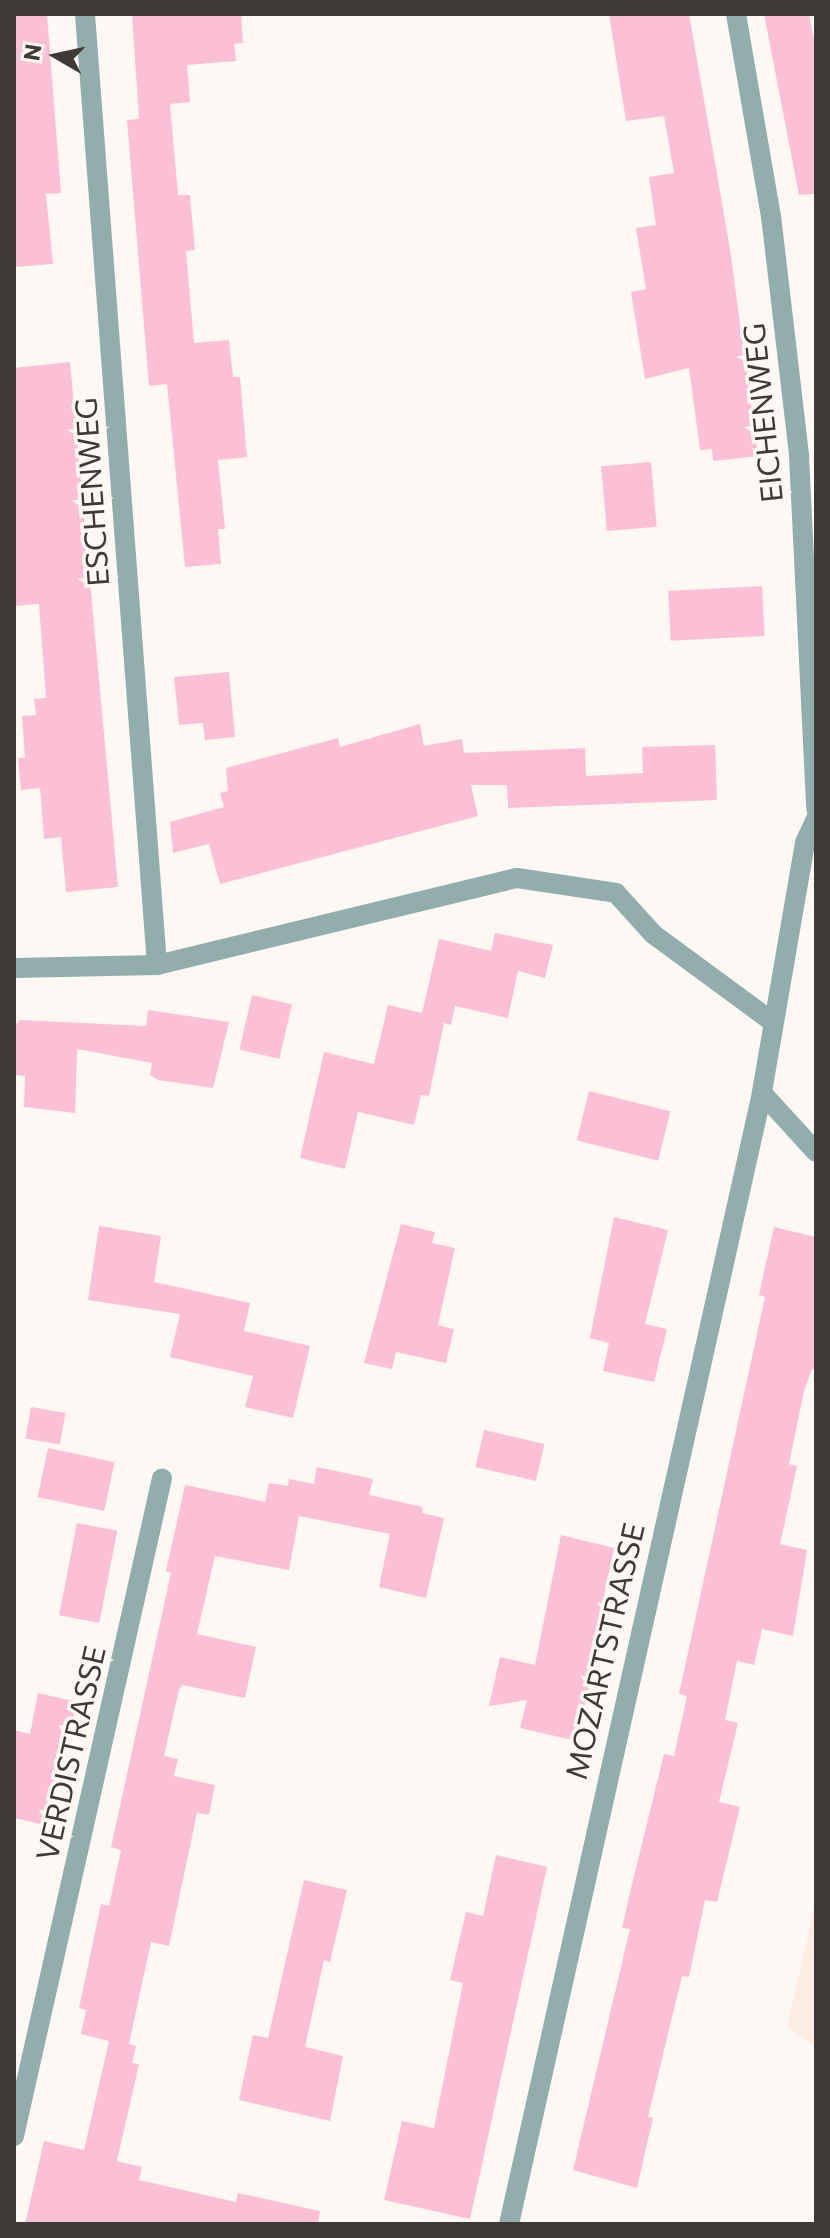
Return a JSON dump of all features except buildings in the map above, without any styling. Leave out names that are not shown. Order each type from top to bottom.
[{"type":"street","name":"ESCHENWEG","points":[[85,14],[157,965]]},
{"type":"street","name":"EICHENWEG","points":[[736,14],[771,216],[799,456],[816,809]]},
{"type":"street","name":"MOZARTSTRASSE","points":[[509,2224],[762,1093],[805,843],[816,819]]},
{"type":"street","points":[[14,968],[157,965],[517,878],[616,893],[653,934],[773,1022]]},
{"type":"street","points":[[762,1093],[816,1152]]},
{"type":"street","name":"VERDISTRASSE","points":[[14,2136],[162,1478]]},
{"type":"shaded area","points":[[816,1900],[816,2047],[787,2027]]}]
